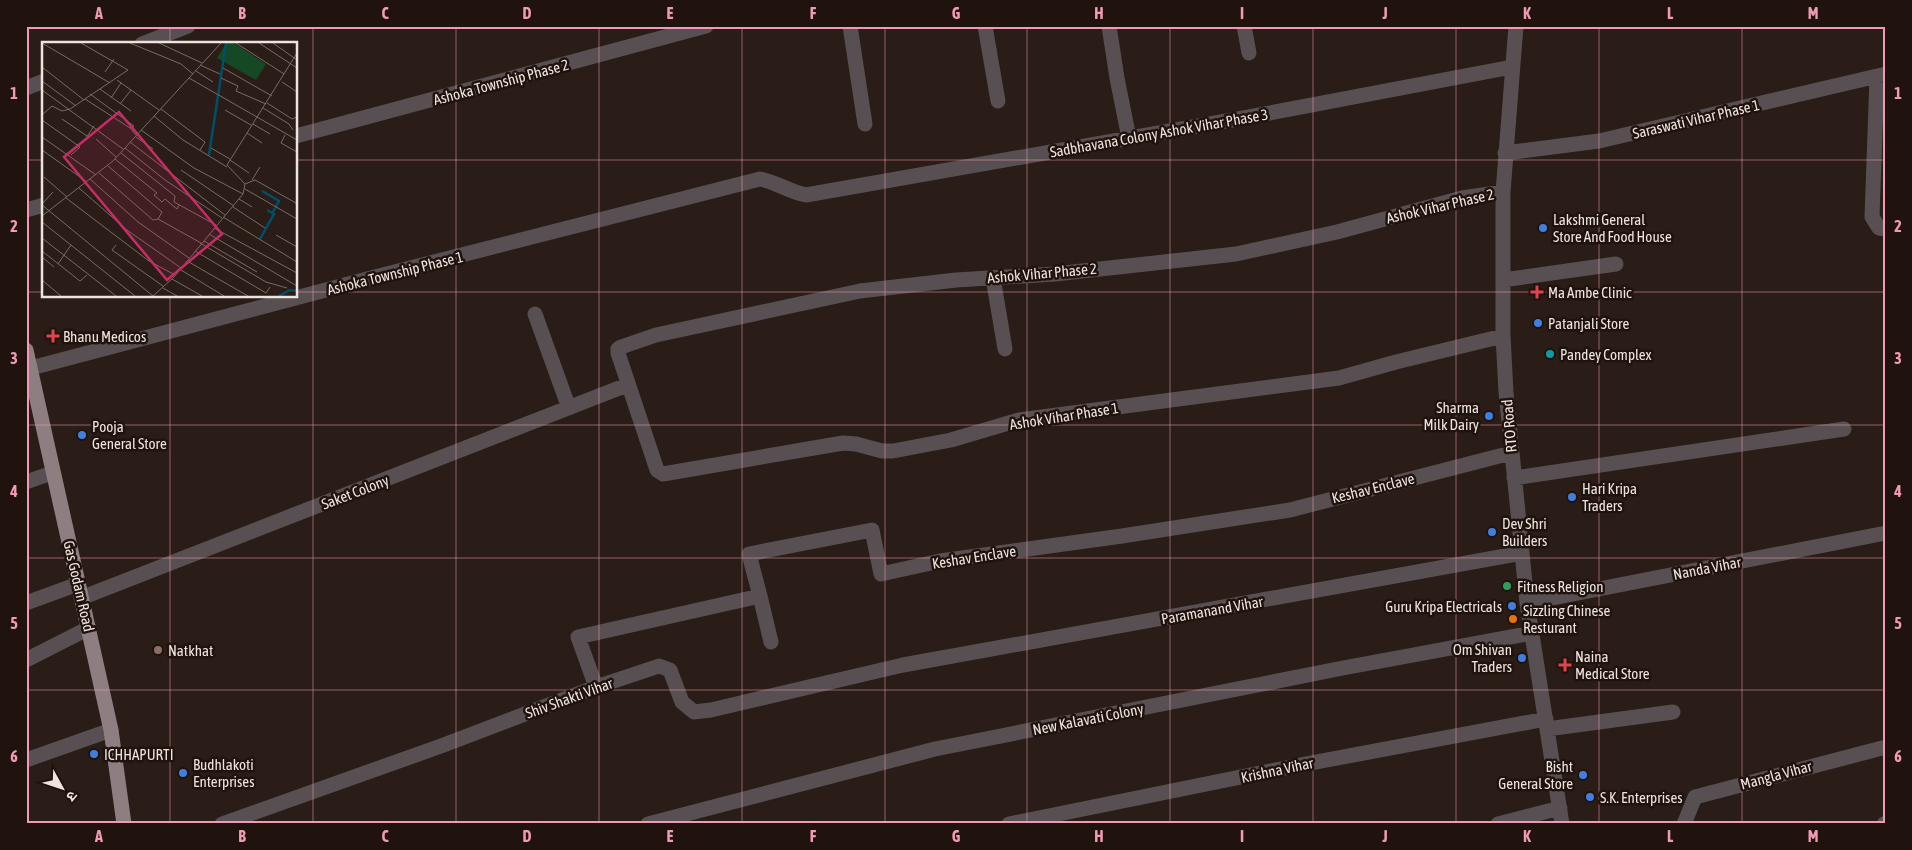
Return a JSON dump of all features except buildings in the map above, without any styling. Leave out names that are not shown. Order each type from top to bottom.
[{"type":"main road","name":"Gas Godam Road","points":[[26,350],[111,730],[124,824]]},
{"type":"street","points":[[147,42],[188,26]]},
{"type":"street","name":"Ashoka Township Phase 2","points":[[298,135],[706,26]]},
{"type":"street","points":[[850,26],[865,124]]},
{"type":"street","points":[[986,26],[998,101]]},
{"type":"street","points":[[1109,26],[1129,138]]},
{"type":"street","points":[[1244,26],[1249,53]]},
{"type":"street","name":"RTO Road","points":[[1516,26],[1503,192],[1502,336],[1511,453],[1527,603],[1562,824]]},
{"type":"street","name":"Sadbhavana Colony Ashok Vihar Phase 3","points":[[760,179],[795,193],[806,195],[1129,138],[1512,67]]},
{"type":"street","points":[[1882,75],[1872,216],[1880,228],[1886,229]]},
{"type":"street","name":"Saraswati Vihar Phase 1","points":[[1505,153],[1599,142],[1882,75]]},
{"type":"street","points":[[26,88],[42,82]]},
{"type":"street","name":"Ashoka Township Phase 1","points":[[298,297],[760,179]]},
{"type":"street","name":"Ashok Vihar Phase 2","points":[[627,385],[618,349],[656,335],[860,291],[956,280],[1055,274],[1236,254],[1337,232],[1462,198],[1503,192]]},
{"type":"street","points":[[26,210],[42,206]]},
{"type":"street","points":[[1503,280],[1616,264]]},
{"type":"street","points":[[993,278],[1005,349]]},
{"type":"street","name":"Ashoka Township Phase 1","points":[[31,368],[295,298]]},
{"type":"street","points":[[534,314],[569,408]]},
{"type":"street","name":"Ashok Vihar Phase 1","points":[[627,385],[657,470],[664,474],[843,443],[856,444],[882,451],[893,451],[951,440],[1019,420],[1339,378],[1502,336]]},
{"type":"street","name":"Saket Colony","points":[[26,603],[80,591],[627,385]]},
{"type":"street","points":[[1514,478],[1844,429]]},
{"type":"street","name":"Keshav Enclave","points":[[760,596],[749,554],[872,530],[882,574],[940,562],[1290,510],[1511,453]]},
{"type":"street","points":[[26,482],[52,472]]},
{"type":"street","name":"Nanda Vihar","points":[[1527,603],[1886,533]]},
{"type":"street","name":"Paramanand Vihar","points":[[902,666],[1522,553]]},
{"type":"street","points":[[596,687],[578,640],[580,635],[760,596],[771,642]]},
{"type":"street","points":[[26,660],[88,628]]},
{"type":"street","name":"New Kalavati Colony","points":[[648,824],[935,749],[1333,670],[1532,633]]},
{"type":"street","name":"Shiv Shakti Vihar","points":[[222,824],[441,746],[596,687],[659,666],[670,670],[682,702],[694,712],[711,710],[902,666]]},
{"type":"street","name":"Krishna Vihar","points":[[1009,824],[1300,765],[1546,724],[1672,712]]},
{"type":"street","points":[[26,760],[111,730]]},
{"type":"street","name":"Mangla Vihar","points":[[1684,824],[1695,797],[1886,747]]},
{"type":"street","points":[[1498,824],[1560,808]]},
{"type":"place","name":"Lakshmi General Store And Food House","points":[[1543,228]]},
{"type":"place","name":"Ma Ambe Clinic","points":[[1537,292]]},
{"type":"place","name":"Patanjali Store","points":[[1538,323]]},
{"type":"place","name":"Bhanu Medicos","points":[[53,336]]},
{"type":"place","name":"Pandey Complex","points":[[1550,354]]},
{"type":"place","name":"Sharma Milk Dairy","points":[[1489,416]]},
{"type":"place","name":"Pooja General Store","points":[[82,435]]},
{"type":"place","name":"Hari Kripa Traders","points":[[1572,497]]},
{"type":"place","name":"Dev Shri Builders","points":[[1492,532]]},
{"type":"place","name":"Fitness Religion","points":[[1507,586]]},
{"type":"place","name":"Guru Kripa Electricals","points":[[1512,606]]},
{"type":"place","name":"Sizzling Chinese Resturant","points":[[1513,619]]},
{"type":"place","name":"Natkhat","points":[[158,650]]},
{"type":"place","name":"Om Shivan Traders","points":[[1522,658]]},
{"type":"place","name":"Naina Medical Store","points":[[1565,665]]},
{"type":"place","name":"ICHHAPURTI","points":[[94,754]]},
{"type":"place","name":"Budhlakoti Enterprises","points":[[183,773]]},
{"type":"place","name":"Bisht General Store","points":[[1583,775]]},
{"type":"place","name":"S.K. Enterprises","points":[[1590,797]]}]
